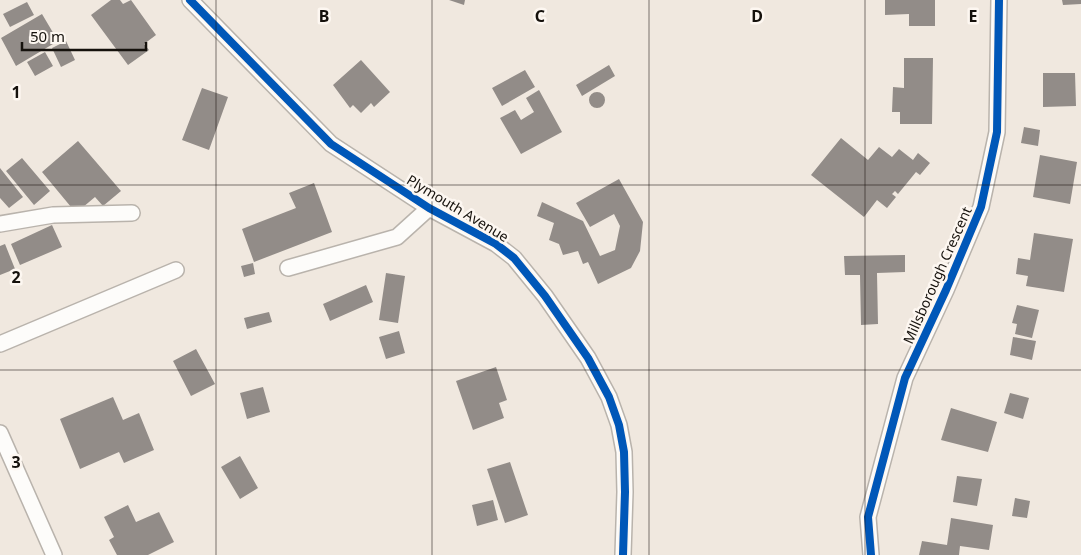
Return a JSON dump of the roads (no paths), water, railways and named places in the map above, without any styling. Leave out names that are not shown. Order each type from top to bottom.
[{"type":"street","name":"Plymouth Avenue","points":[[190,0],[332,144],[430,208],[496,244],[514,258],[545,296],[588,358],[609,397],[619,425],[624,452],[623,555]]},
{"type":"street","name":"Millsborough Crescent","points":[[871,555],[868,517],[905,378],[946,290],[981,206],[997,132],[999,0]]},
{"type":"street","points":[[288,268],[397,237],[430,208]]},
{"type":"street","points":[[0,224],[53,215],[132,213]]},
{"type":"street","points":[[0,344],[176,270]]},
{"type":"street","points":[[0,433],[6,464],[54,555]]}]
